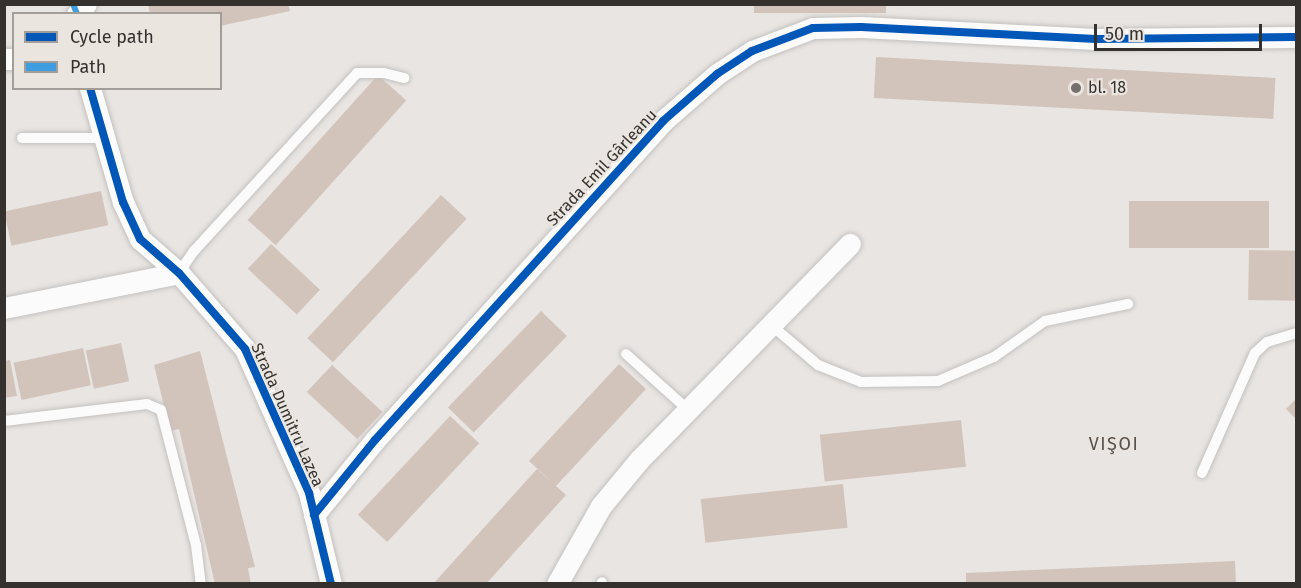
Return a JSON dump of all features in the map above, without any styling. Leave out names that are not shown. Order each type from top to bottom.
[{"type":"street","name":"Strada Emil Gârleanu","points":[[315,515],[375,440],[656,129],[717,74],[752,51],[813,28],[963,31],[1096,39],[1296,37]]},
{"type":"street","name":"Strada Dumitru Lazea","points":[[91,90],[107,138],[123,202],[140,239],[179,273],[245,349],[309,493],[331,584]]},
{"type":"street","points":[[556,584],[601,506],[686,408],[850,244]]},
{"type":"street","points":[[4,308],[179,273]]},
{"type":"lane","points":[[179,273],[194,251],[357,73],[384,72],[404,78]]},
{"type":"lane","points":[[22,138],[107,138]]},
{"type":"lane","points":[[770,324],[818,365],[861,382],[938,381],[994,357],[1045,321],[1128,304]]},
{"type":"lane","points":[[1202,473],[1255,353],[1267,342],[1296,333]]},
{"type":"lane","points":[[626,354],[686,408]]},
{"type":"lane","points":[[4,421],[147,404],[161,410],[196,545],[201,584]]},
{"type":"building","points":[[148,4],[288,4],[290,11],[222,26],[222,12],[150,12]]},
{"type":"building","points":[[754,4],[886,4],[886,13],[754,13]]},
{"type":"building","name":"bl. 18","points":[[876,57],[1275,78],[1273,119],[874,98]]},
{"type":"building","points":[[378,75],[406,100],[276,245],[248,220]]},
{"type":"building","points":[[101,191],[108,225],[11,246],[4,212]]},
{"type":"building","points":[[441,195],[467,219],[333,362],[307,338]]},
{"type":"building","points":[[1129,201],[1269,201],[1269,248],[1129,248]]},
{"type":"building","points":[[271,244],[320,290],[297,315],[248,269]]},
{"type":"building","points":[[1249,250],[1296,251],[1295,301],[1248,300]]},
{"type":"building","points":[[541,311],[567,336],[474,432],[448,407]]},
{"type":"building","points":[[121,343],[129,381],[94,389],[86,350]]},
{"type":"building","points":[[83,348],[91,385],[21,400],[14,363]]},
{"type":"building","points":[[200,351],[255,567],[248,568],[251,584],[215,584],[179,429],[170,431],[154,365]]},
{"type":"building","points":[[10,360],[17,396],[4,398],[4,361]]},
{"type":"building","points":[[619,364],[646,389],[556,486],[566,495],[486,584],[433,584],[537,469],[554,484],[529,461]]},
{"type":"building","points":[[332,365],[382,412],[357,439],[307,392]]},
{"type":"building","points":[[1296,399],[1296,419],[1286,409]]},
{"type":"building","points":[[450,416],[479,443],[387,542],[358,515]]},
{"type":"building","points":[[961,420],[966,467],[825,482],[820,435]]},
{"type":"building","points":[[843,484],[848,528],[705,543],[701,499]]},
{"type":"building","points":[[1235,561],[1236,584],[966,584],[966,573]]},
{"type":"marked path","points":[[73,4],[76,12]]},
{"type":"cycle path","points":[[314,515],[375,440],[663,121],[717,74],[752,51],[813,28],[861,27],[1096,39],[1296,37]]},
{"type":"cycle path","points":[[91,90],[123,202],[140,239],[179,273],[245,349],[309,493],[331,584]]},
{"type":"place","name":"bl. 18","points":[[1076,88]]},
{"type":"district","name":"VIŞOI","points":[[1114,444]]}]
